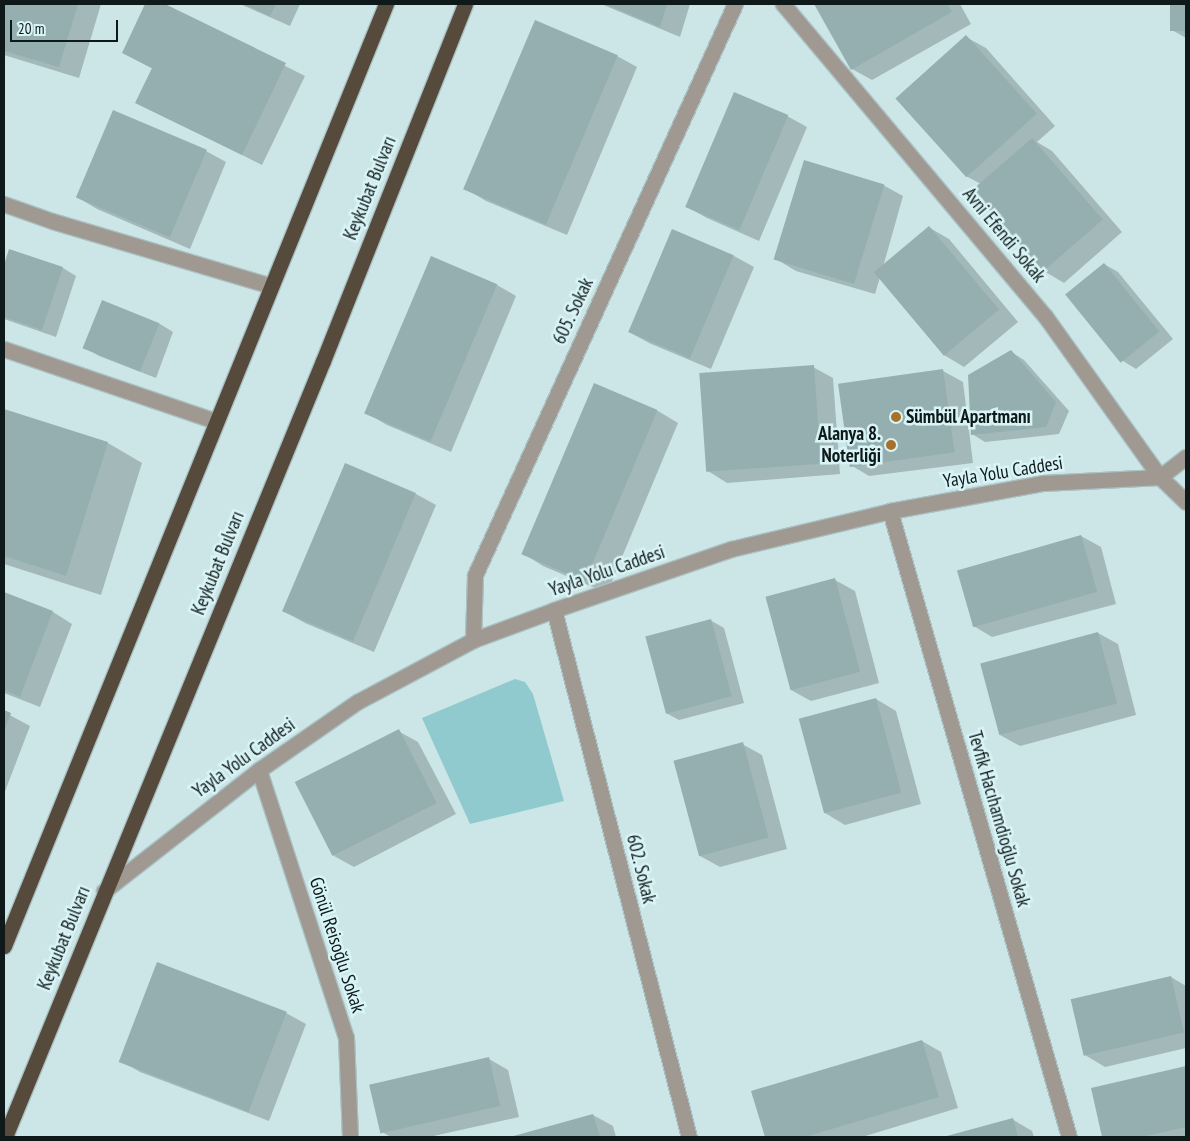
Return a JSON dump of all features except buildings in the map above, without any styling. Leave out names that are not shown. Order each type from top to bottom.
[{"type":"highway","points":[[5,939],[386,4]]},
{"type":"highway","name":"Keykubat Bulvarı","points":[[5,1137],[323,361],[466,4]]},
{"type":"street","name":"605. Sokak","points":[[473,640],[475,575],[735,4]]},
{"type":"street","name":"Avni Efendi Sokak","points":[[783,4],[1045,316],[1160,477]]},
{"type":"street","points":[[4,204],[52,221],[271,286]]},
{"type":"street","points":[[4,349],[216,421]]},
{"type":"street","points":[[1186,457],[1160,477],[1186,502]]},
{"type":"street","name":"Yayla Yolu Caddesi","points":[[104,892],[259,770],[357,702],[473,640],[732,549],[890,511],[1043,484],[1160,477]]},
{"type":"street","name":"Tevfik Hacıhamdioğlu Sokak","points":[[890,511],[1069,1137]]},
{"type":"street","name":"602. Sokak","points":[[554,610],[689,1137]]},
{"type":"street","name":"Gönül Reisoğlu Sokak","points":[[259,770],[346,1037],[350,1137]]},
{"type":"shaded area","points":[[515,679],[525,682],[533,694],[564,801],[470,824],[422,718]]},
{"type":"place","name":"Sümbül Apartmanı","points":[[896,417]]},
{"type":"place","name":"Alanya 8. Noterliği","points":[[891,445]]}]
